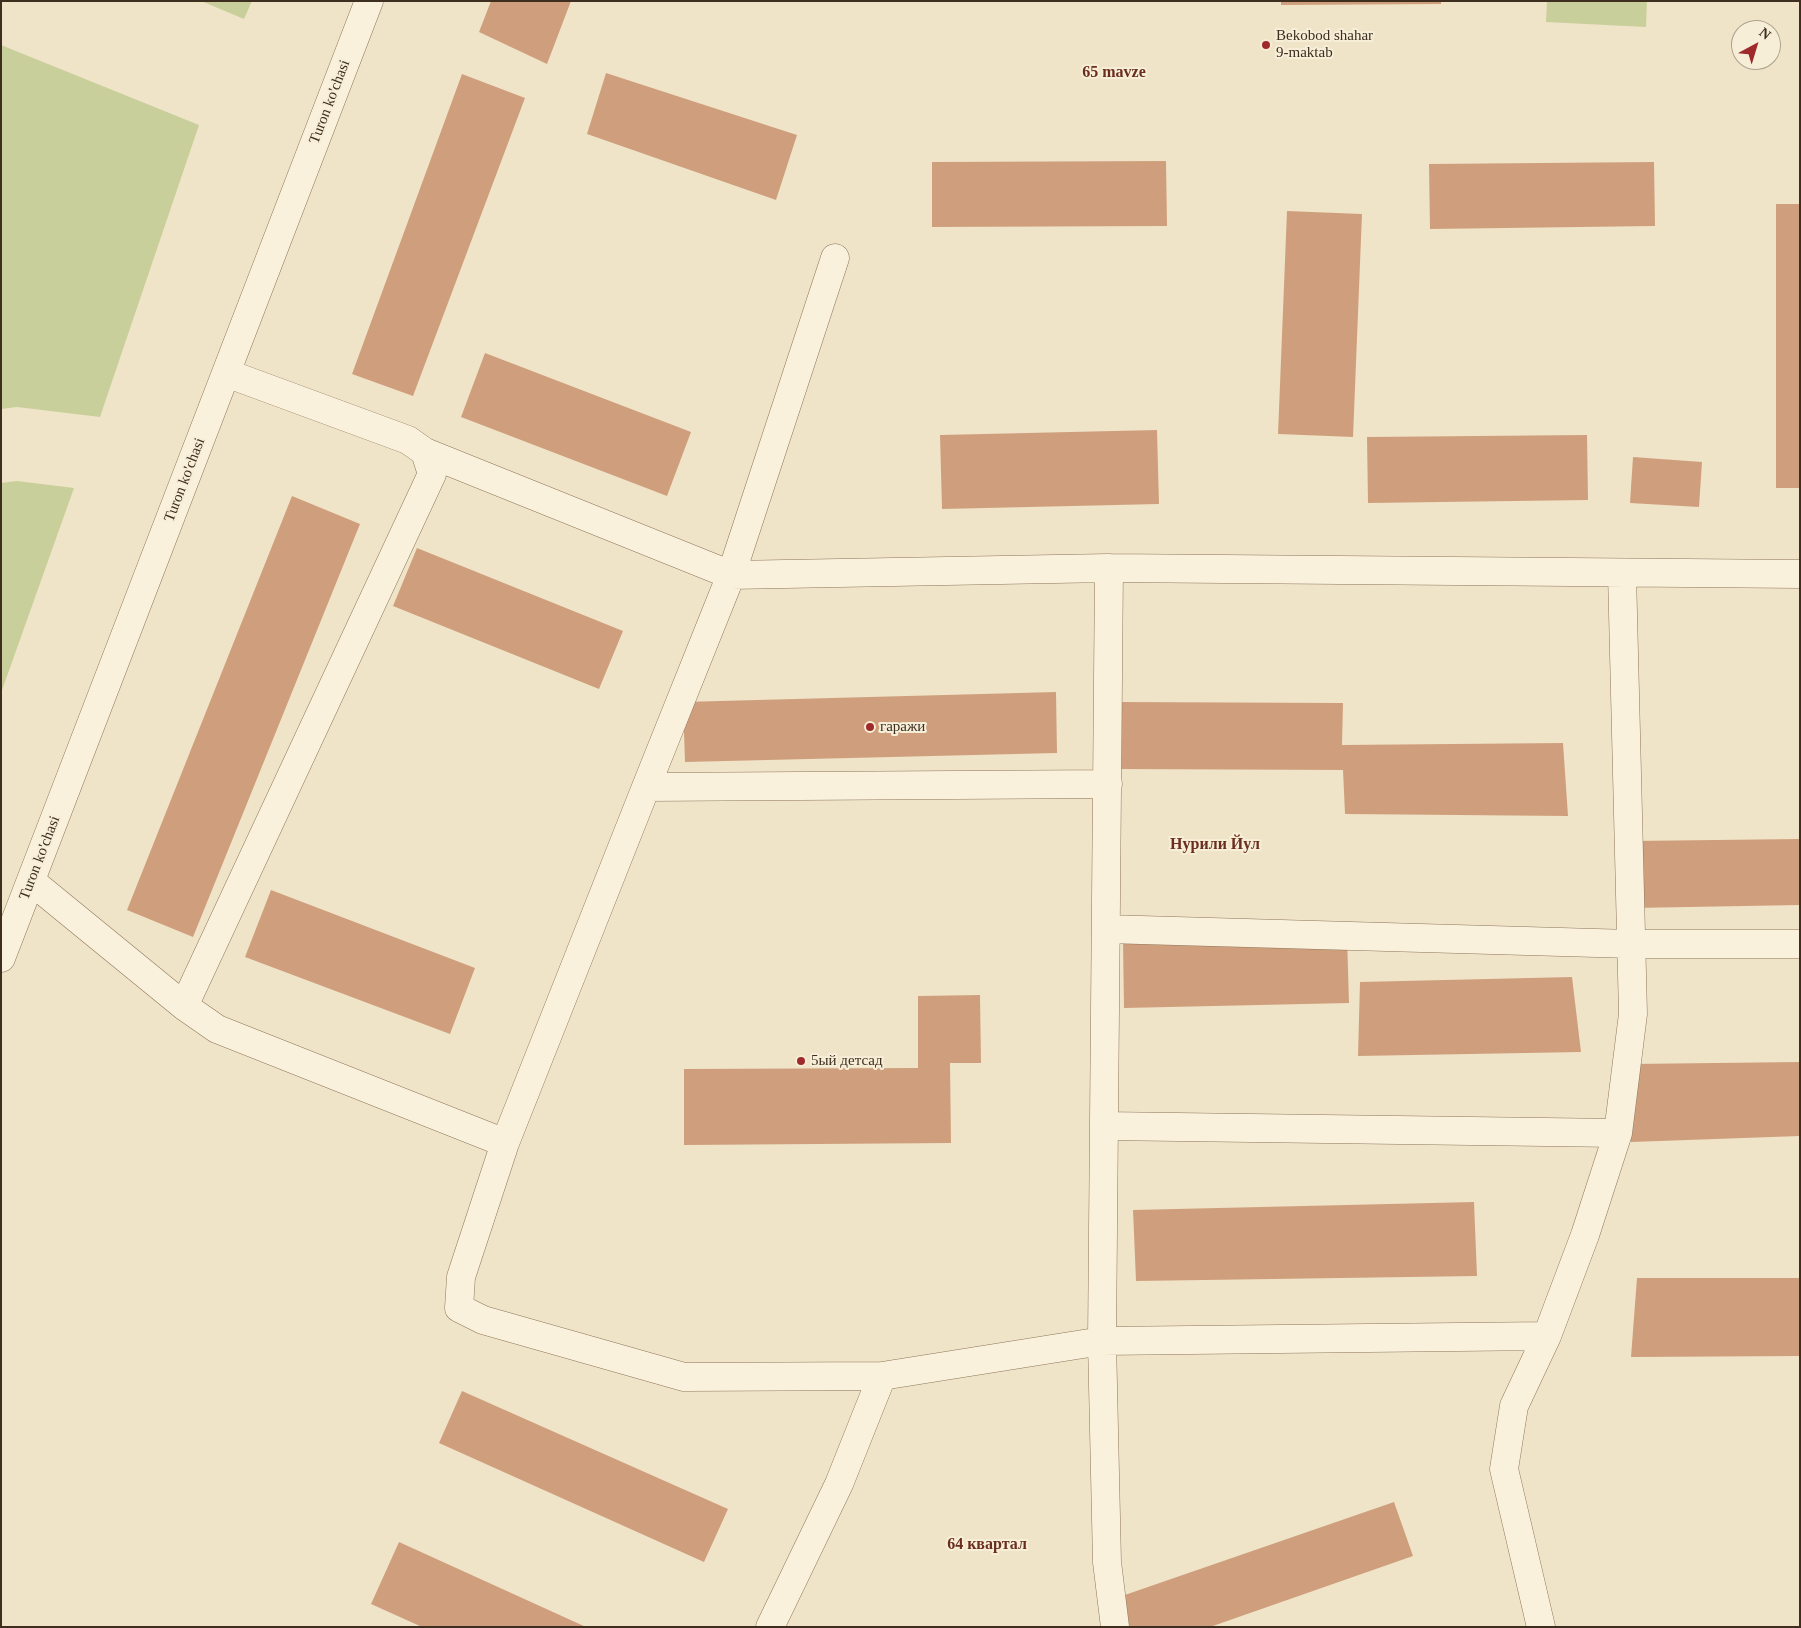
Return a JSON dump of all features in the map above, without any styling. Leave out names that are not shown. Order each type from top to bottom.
[{"type":"street","name":"Turon ko'chasi","points":[[4,943],[31,881],[369,1]]},
{"type":"street","points":[[835,258],[731,575],[506,1143],[461,1277],[459,1308],[483,1320],[684,1377],[882,1376],[1102,1341],[1547,1336]]},
{"type":"street","points":[[226,373],[408,440],[425,452],[731,575],[1109,568],[1800,574]]},
{"type":"street","points":[[184,1006],[432,474],[425,452]]},
{"type":"street","points":[[1109,568],[1102,1341],[1107,1562],[1115,1627]]},
{"type":"street","points":[[1541,1627],[1504,1469],[1514,1406],[1547,1336],[1586,1235],[1618,1133],[1633,1014],[1622,572]]},
{"type":"street","points":[[646,787],[1108,784]]},
{"type":"street","points":[[31,881],[184,1006],[217,1028],[506,1143]]},
{"type":"street","points":[[1106,929],[1631,944],[1800,944]]},
{"type":"street","points":[[1104,1126],[1618,1133]]},
{"type":"street","points":[[770,1627],[839,1484],[882,1376]]},
{"type":"green space","points":[[201,1],[252,1],[244,19]]},
{"type":"green space","points":[[1547,1],[1647,1],[1646,27],[1546,22]]},
{"type":"green space","points":[[1,45],[199,125],[100,417],[17,407],[1,409]]},
{"type":"green space","points":[[17,481],[74,488],[1,693],[1,483]]},
{"type":"building","points":[[491,1],[571,1],[547,64],[479,32]]},
{"type":"building","points":[[1281,1],[1441,1],[1441,4],[1281,5]]},
{"type":"building","points":[[606,73],[797,135],[776,200],[587,134]]},
{"type":"building","points":[[462,74],[525,98],[413,396],[352,374]]},
{"type":"building","points":[[1166,161],[1167,226],[932,227],[932,162]]},
{"type":"building","points":[[1654,162],[1655,226],[1430,229],[1429,164]]},
{"type":"building","points":[[1776,204],[1800,204],[1800,488],[1776,488]]},
{"type":"building","points":[[1287,211],[1362,214],[1353,437],[1278,434]]},
{"type":"building","points":[[485,353],[691,432],[667,496],[461,417]]},
{"type":"building","points":[[1157,430],[1159,504],[942,509],[940,435]]},
{"type":"building","points":[[1587,435],[1588,500],[1368,503],[1367,437]]},
{"type":"building","points":[[1633,457],[1702,462],[1699,507],[1630,503]]},
{"type":"building","points":[[292,496],[360,524],[193,937],[127,910]]},
{"type":"building","points":[[417,548],[623,631],[599,689],[393,606]]},
{"type":"building","name":"гаражи","points":[[1056,692],[1057,753],[685,762],[683,702]]},
{"type":"building","points":[[1118,702],[1343,703],[1342,745],[1563,743],[1568,816],[1345,814],[1343,770],[1117,769]]},
{"type":"building","points":[[1800,839],[1800,905],[1633,908],[1631,841]]},
{"type":"building","points":[[271,890],[475,968],[450,1034],[245,957]]},
{"type":"building","points":[[1347,936],[1349,1003],[1124,1008],[1123,942]]},
{"type":"building","points":[[1572,977],[1581,1052],[1358,1056],[1360,982]]},
{"type":"building","points":[[980,995],[981,1063],[950,1063],[951,1143],[684,1145],[684,1069],[918,1068],[918,996]]},
{"type":"building","points":[[1800,1062],[1800,1136],[1631,1142],[1630,1064]]},
{"type":"building","points":[[1474,1202],[1477,1276],[1136,1281],[1133,1210]]},
{"type":"building","points":[[1637,1278],[1800,1278],[1800,1356],[1631,1357]]},
{"type":"building","points":[[462,1391],[728,1509],[704,1562],[439,1443]]},
{"type":"building","points":[[1394,1502],[1413,1556],[1210,1627],[1130,1627],[1119,1597]]},
{"type":"building","points":[[399,1542],[586,1627],[422,1627],[371,1604]]},
{"type":"place","name":"Bekobod shahar 9-maktab","points":[[1266,45]]},
{"type":"place","name":"гаражи","points":[[870,727]]},
{"type":"place","name":"5ый детсад","points":[[801,1061]]},
{"type":"district","name":"65 mavze","points":[[1114,73]]},
{"type":"district","name":"Нурили Йул","points":[[1215,845]]},
{"type":"district","name":"64 квартал","points":[[987,1545]]}]
